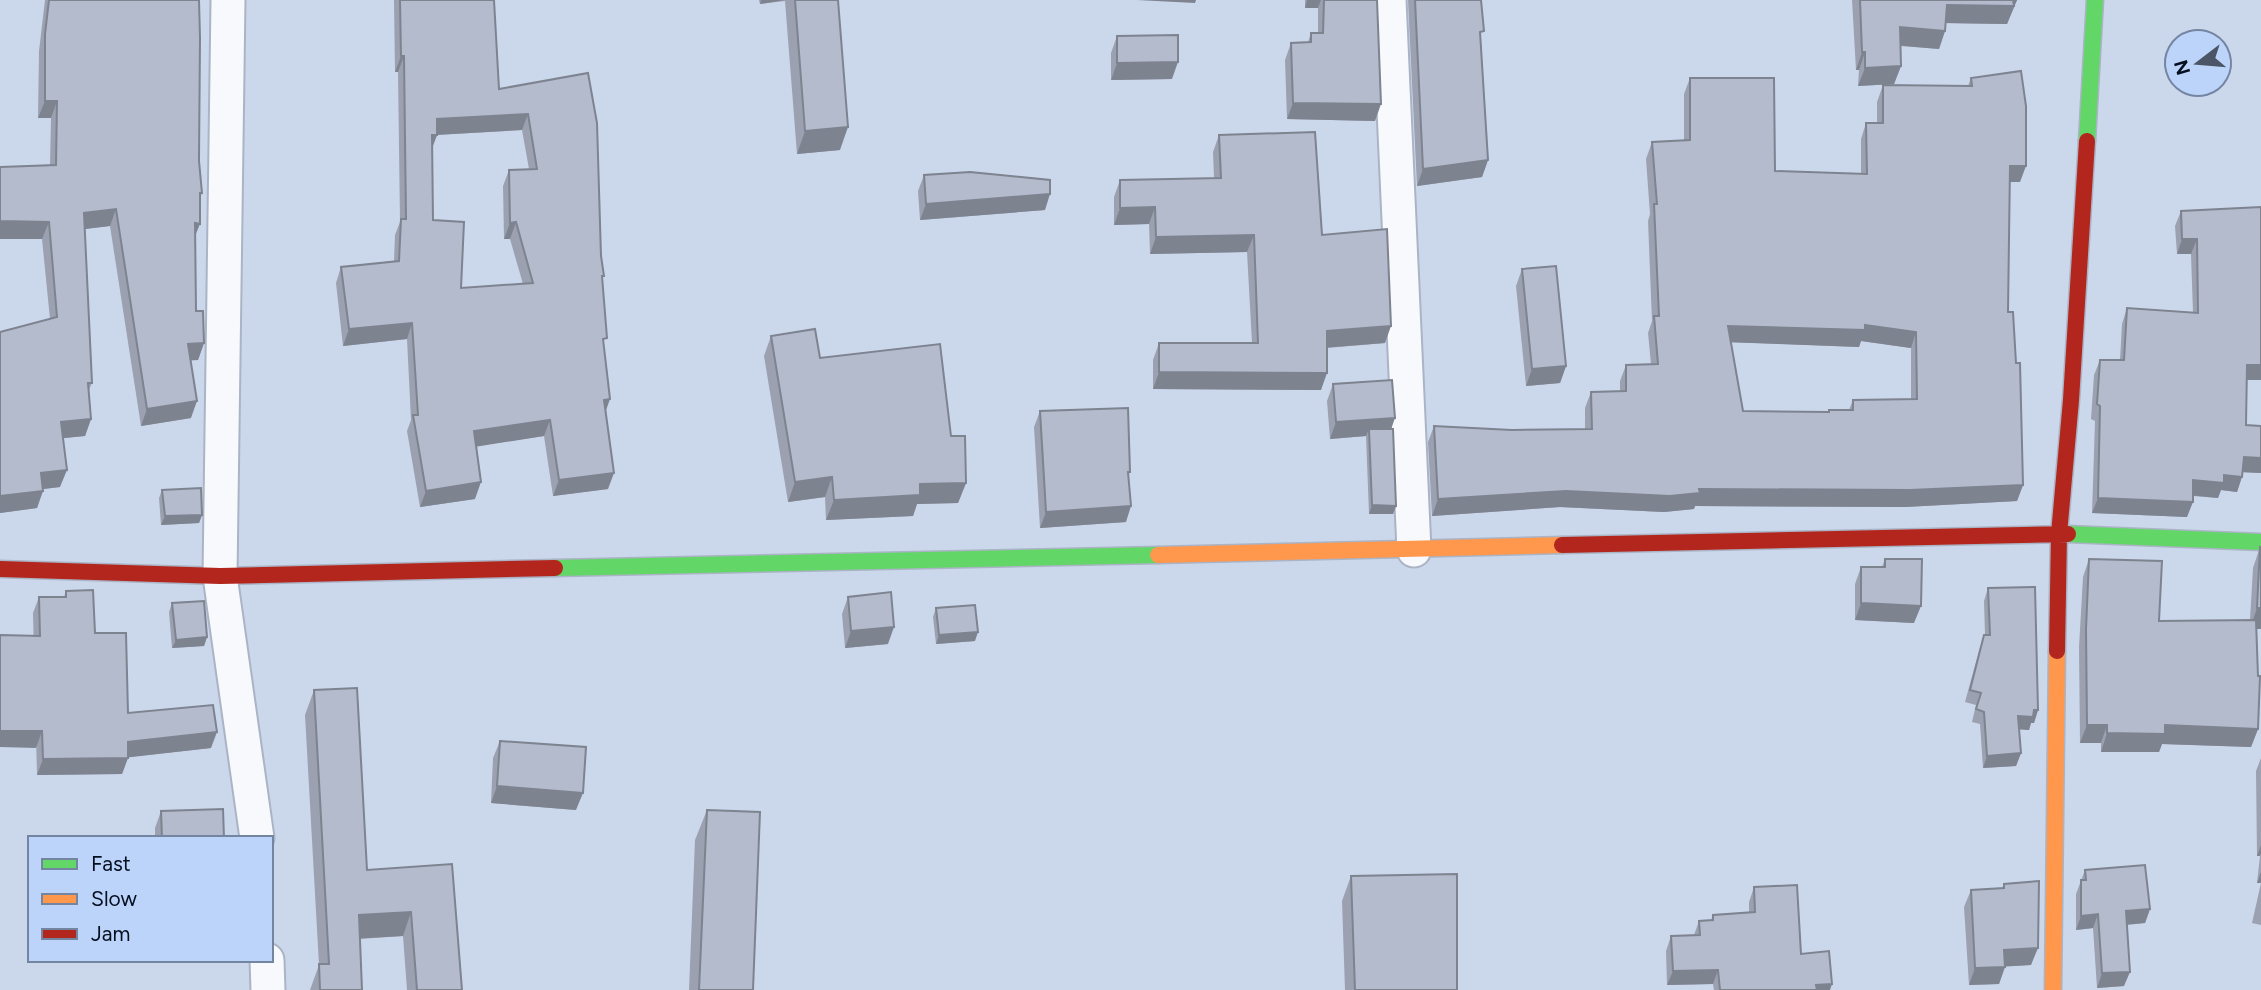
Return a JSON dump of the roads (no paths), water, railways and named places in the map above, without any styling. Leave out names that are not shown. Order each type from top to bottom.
[{"type":"street","points":[[228,0],[220,576],[257,836]]},
{"type":"street","points":[[1389,0],[1414,550]]},
{"type":"street","points":[[2053,990],[2059,534],[2071,400],[2095,0]]},
{"type":"street","points":[[0,569],[220,576],[2059,534],[2261,542]]},
{"type":"street","points":[[267,962],[268,990]]}]
